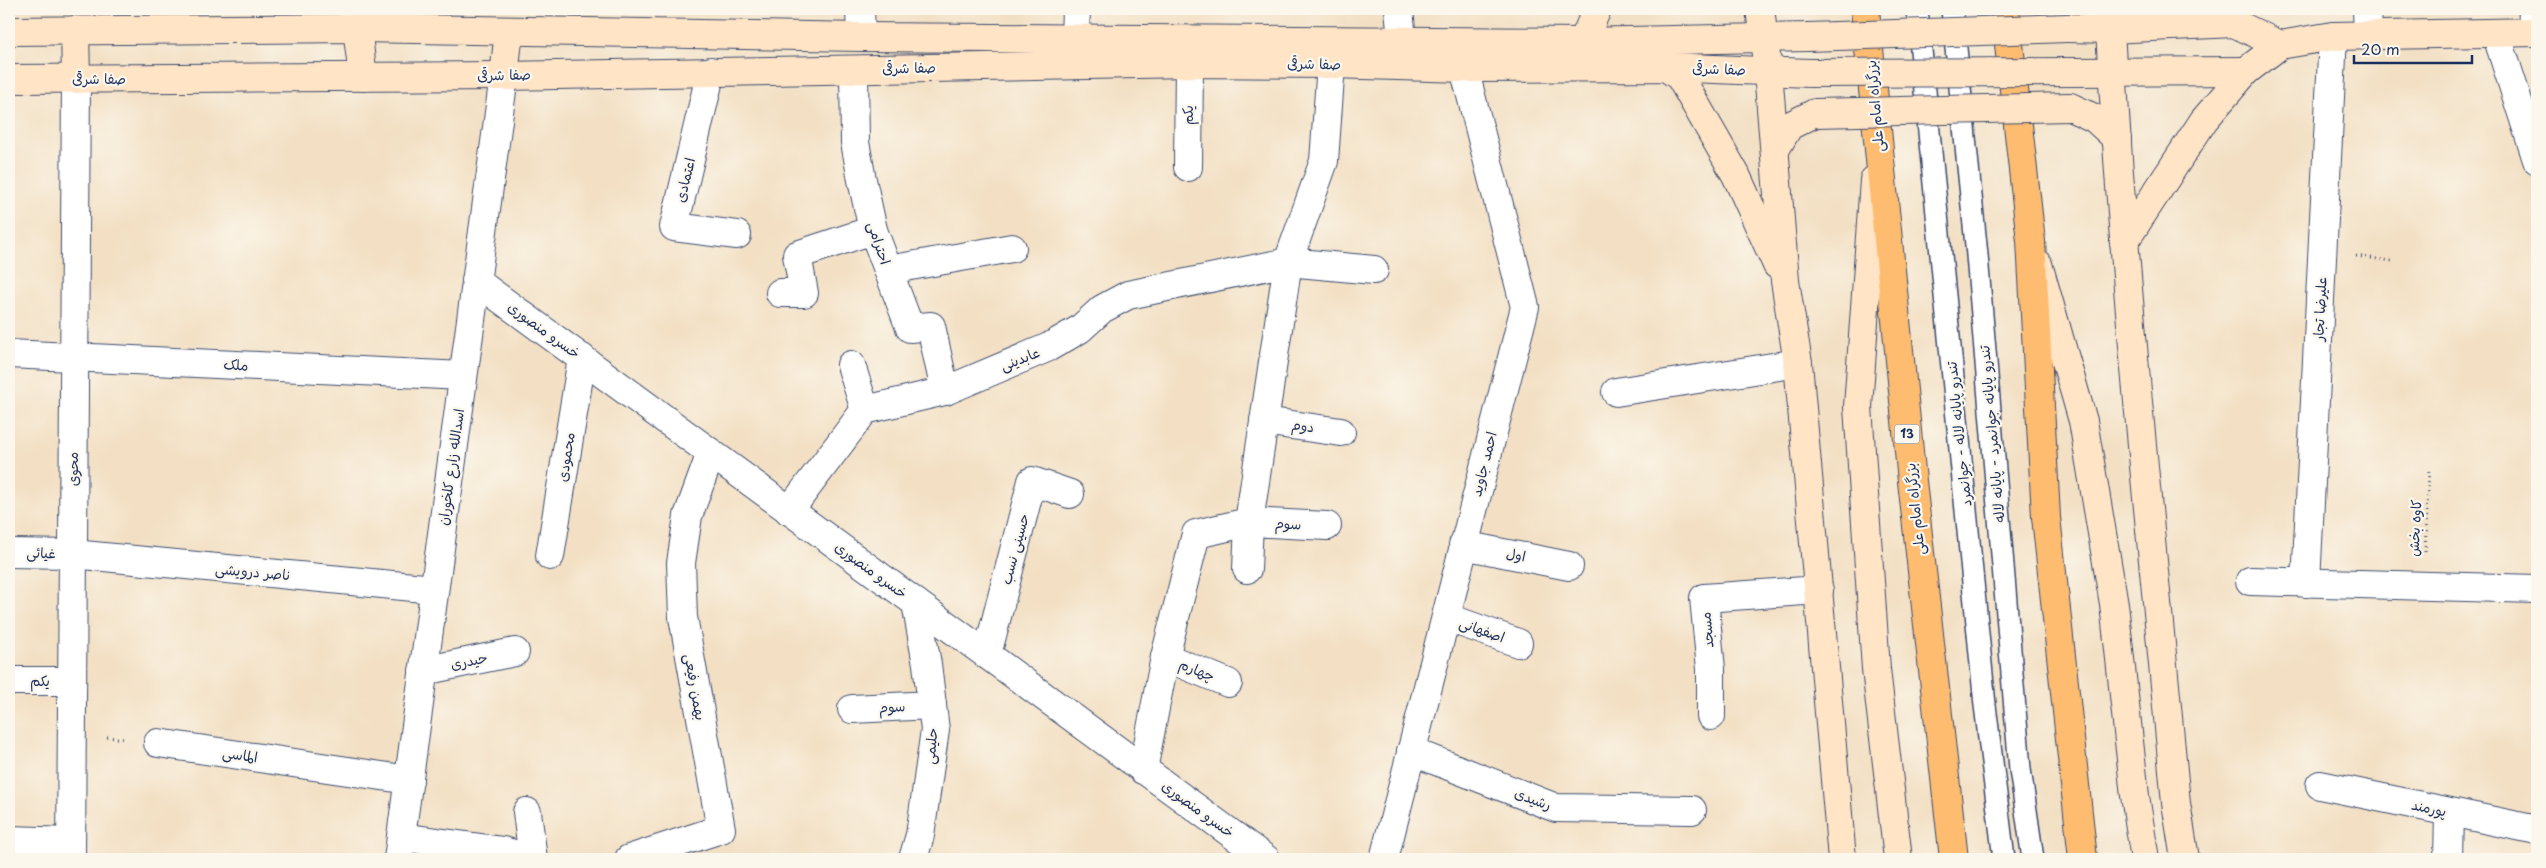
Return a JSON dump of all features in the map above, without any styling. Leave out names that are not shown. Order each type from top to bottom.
[{"type":"highway","name":"بزرگراه امام علی","points":[[1866,9],[1878,122],[1877,139],[1912,481],[1954,859]]},
{"type":"highway","points":[[2005,9],[2031,241],[2046,517],[2083,859]]},
{"type":"main road","points":[[1583,42],[1597,9]]},
{"type":"main road","points":[[1760,9],[1762,37],[1768,71],[1785,281],[1798,363],[1842,859]]},
{"type":"main road","name":"صفا شرقی","points":[[9,30],[75,30],[355,19],[509,31],[861,38],[1075,39],[1331,64],[1403,53],[1458,40],[1583,42],[1808,37],[2067,28],[2110,19],[2226,16]]},
{"type":"main road","points":[[2226,16],[2280,45]]},
{"type":"main road","points":[[355,19],[363,76]]},
{"type":"main road","points":[[2110,19],[2111,73],[2124,242],[2176,804],[2185,859]]},
{"type":"main road","points":[[2124,242],[2204,120],[2246,71],[2280,45],[2333,36],[2368,22],[2496,33],[2534,25]]},
{"type":"main road","points":[[75,30],[76,79]]},
{"type":"main road","points":[[504,76],[509,31]]},
{"type":"main road","points":[[711,71],[720,34]]},
{"type":"main road","points":[[1075,39],[1076,65]]},
{"type":"main road","points":[[1458,40],[1464,68]]},
{"type":"main road","name":"صفا شرقی","points":[[9,79],[504,76],[1076,65],[1189,50],[1403,53],[1464,68],[1666,67],[1810,73],[2246,71]]},
{"type":"main road","points":[[1666,67],[1680,77],[1736,174],[1785,281]]},
{"type":"main road","points":[[1775,150],[1790,126],[1814,113],[2070,107],[2094,118],[2117,139]]},
{"type":"main road","points":[[1877,139],[1858,407],[1876,669],[1898,859]]},
{"type":"main road","points":[[2031,241],[2083,421],[2114,604],[2135,796],[2145,859]]},
{"type":"street","points":[[860,9],[861,38]]},
{"type":"street","points":[[1075,39],[1076,9]]},
{"type":"street","points":[[1399,9],[1403,53]]},
{"type":"street","points":[[2496,33],[2537,160]]},
{"type":"street","name":"علیرضا تجار","points":[[2306,583],[2333,36]]},
{"type":"street","name":"یکم","points":[[1188,168],[1189,50]]},
{"type":"street","points":[[1248,569],[1249,522],[1288,262],[1324,161],[1331,64]]},
{"type":"street","name":"احمد جاوید","points":[[1384,859],[1525,306],[1464,68]]},
{"type":"street","name":"احترامی","points":[[854,70],[855,142],[873,230],[910,328],[931,326],[946,390]]},
{"type":"street","name":"اعتمادی","points":[[711,71],[674,227],[737,235]]},
{"type":"street","name":"اسدالله زارع کلخوران","points":[[399,848],[504,76]]},
{"type":"street","name":"محوی","points":[[71,850],[76,79]]},
{"type":"street","points":[[780,293],[804,293],[797,255],[873,230]]},
{"type":"street","points":[[888,270],[1012,248]]},
{"type":"street","points":[[1288,262],[1374,270]]},
{"type":"street","name":"عابدینی","points":[[865,410],[946,390],[1049,347],[1080,329],[1102,309],[1128,295],[1288,262]]},
{"type":"street","name":"خسرو منصوری","points":[[476,281],[1261,858]]},
{"type":"street","name":"ملک","points":[[9,354],[463,376]]},
{"type":"street","name":"محمودی","points":[[550,556],[582,358]]},
{"type":"street","points":[[1616,392],[1798,363]]},
{"type":"street","points":[[789,511],[865,410],[852,365]]},
{"type":"street","name":"دوم","points":[[1264,421],[1342,432]]},
{"type":"street","name":"بهمن رفیعی","points":[[629,859],[721,829],[682,617],[681,563],[688,516],[711,453]]},
{"type":"street","name":"حسینی نسب","points":[[987,655],[1032,481],[1070,494]]},
{"type":"street","points":[[1143,770],[1165,657],[1196,534],[1249,522]]},
{"type":"street","name":"سوم","points":[[1249,522],[1327,526]]},
{"type":"street","name":"اول","points":[[1463,546],[1569,566]]},
{"type":"street","name":"غیائی","points":[[9,553],[73,554]]},
{"type":"street","name":"ناصر درویشی","points":[[73,554],[434,589]]},
{"type":"street","points":[[2250,581],[2537,589]]},
{"type":"street","name":"مسجد","points":[[1711,716],[1711,669],[1704,598],[1819,590]]},
{"type":"street","name":"حلیمی","points":[[913,859],[920,835],[935,730],[916,603]]},
{"type":"street","name":"اصفهانی","points":[[1446,617],[1518,643]]},
{"type":"street","name":"حیدری","points":[[423,671],[515,652]]},
{"type":"street","name":"چهارم","points":[[1165,657],[1228,683]]},
{"type":"street","name":"یکم","points":[[9,681],[72,682]]},
{"type":"street","name":"سوم","points":[[852,708],[932,705]]},
{"type":"street","name":"الماسی","points":[[158,743],[409,780]]},
{"type":"street","name":"رشیدی","points":[[1411,751],[1556,808],[1692,810]]},
{"type":"street","name":"پورمند","points":[[2320,785],[2537,830]]},
{"type":"street","points":[[399,848],[503,851],[533,859],[527,812]]},
{"type":"street","points":[[2448,859],[2449,812]]},
{"type":"street","points":[[9,840],[71,850]]},
{"type":"lane","name":"تندرو پایانه لاله - جوانمرد","points":[[1917,9],[1985,705],[2004,859]]},
{"type":"lane","name":"تندرو پایانه جوانمرد - پایانه لاله","points":[[1952,9],[1976,255],[2020,768],[2033,859]]},
{"type":"path","name":"کاوه بخش","points":[[2424,587],[2429,469]]},
{"type":"path","points":[[72,732],[158,743]]}]
